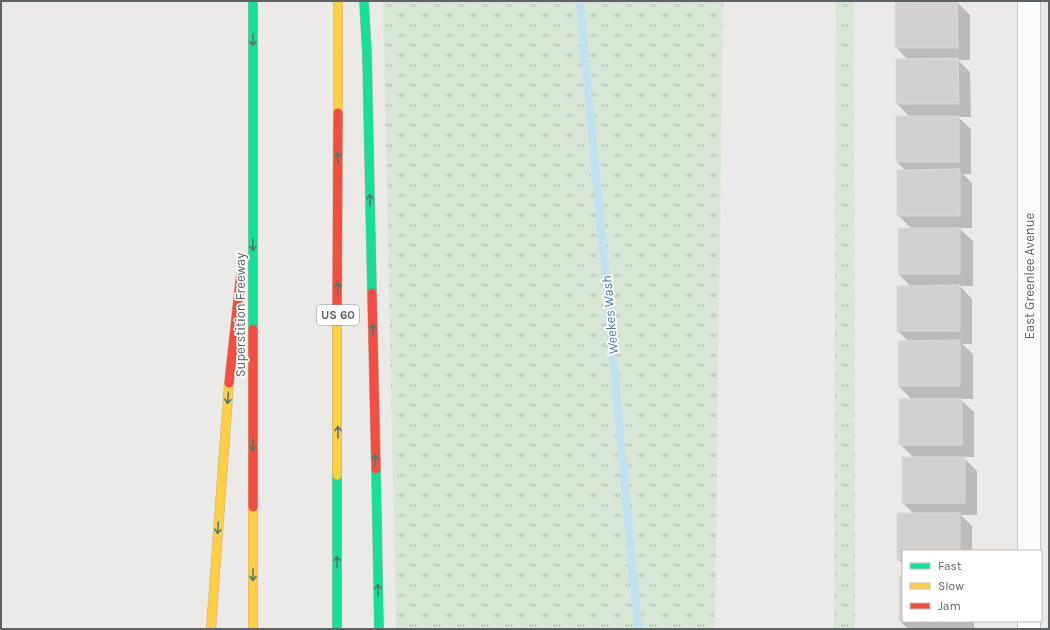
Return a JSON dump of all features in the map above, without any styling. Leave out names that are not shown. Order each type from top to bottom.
[{"type":"highway","name":"Superstition Freeway","points":[[253,1],[253,629]]},
{"type":"highway","name":"US 60","points":[[337,629],[338,1]]},
{"type":"highway","points":[[364,1],[367,62],[379,629]]},
{"type":"highway","points":[[243,245],[253,150]]},
{"type":"highway","points":[[211,629],[228,395],[242,261]]},
{"type":"street","name":"East Greenlee Avenue","points":[[1029,1],[1029,550]]},
{"type":"green space","points":[[383,1],[723,1],[715,624],[713,629],[396,629]]},
{"type":"green space","points":[[836,1],[854,1],[855,629],[834,629]]},
{"type":"building","points":[[957,1],[958,48],[895,48],[895,2]]},
{"type":"building","points":[[958,58],[959,104],[896,104],[896,59]]},
{"type":"building","points":[[896,116],[959,116],[959,162],[896,162]]},
{"type":"building","points":[[960,169],[960,216],[897,216],[897,170]]},
{"type":"building","points":[[898,228],[960,228],[960,274],[898,274]]},
{"type":"building","points":[[960,285],[960,331],[897,331],[897,286]]},
{"type":"building","points":[[960,340],[960,386],[898,386],[898,341]]},
{"type":"building","points":[[899,399],[962,399],[962,445],[899,445]]},
{"type":"building","points":[[902,457],[965,457],[965,503],[902,503]]},
{"type":"building","points":[[897,513],[960,513],[960,550],[902,550],[902,559],[897,559]]},
{"type":"building","points":[[899,576],[902,576],[902,621],[899,621]]},
{"type":"waterway","name":"Weekes Wash","points":[[580,1],[638,625],[640,629]]},
{"type":"traffic: fast","points":[[253,1],[253,329]]},
{"type":"traffic: fast","points":[[364,1],[367,54],[372,293]]},
{"type":"traffic: fast","points":[[376,469],[379,629]]},
{"type":"traffic: fast","points":[[337,475],[337,629]]},
{"type":"traffic: slow","points":[[338,1],[338,113]]},
{"type":"traffic: slow","points":[[337,321],[337,475]]},
{"type":"traffic: slow","points":[[211,629],[229,383]]},
{"type":"traffic: slow","points":[[253,507],[253,629]]},
{"type":"traffic: jam","points":[[337,321],[338,113]]},
{"type":"traffic: jam","points":[[229,383],[241,273]]},
{"type":"traffic: jam","points":[[372,293],[376,469]]},
{"type":"traffic: jam","points":[[253,329],[253,507]]}]
